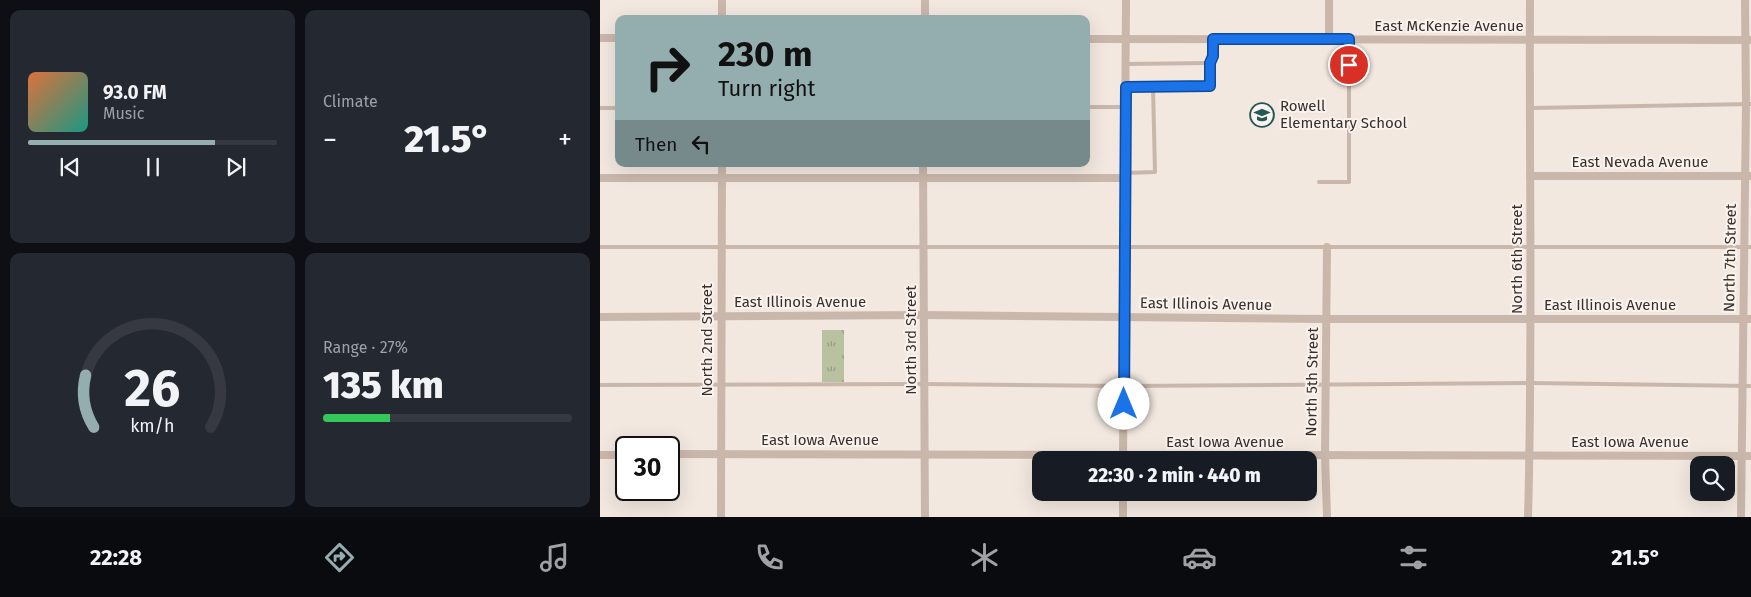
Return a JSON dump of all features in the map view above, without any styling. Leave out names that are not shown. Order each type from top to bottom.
[{"type":"street","points":[[722,0],[722,15]]},
{"type":"street","points":[[925,0],[925,15]]},
{"type":"street","points":[[1124,451],[1126,0]]},
{"type":"street","points":[[1329,0],[1329,39]]},
{"type":"street","name":"North 6th Street","points":[[1528,517],[1531,383],[1530,0]]},
{"type":"street","name":"North 7th Street","points":[[1741,517],[1742,456],[1747,386],[1749,104],[1745,0]]},
{"type":"street","points":[[600,38],[615,38]]},
{"type":"street","name":"East McKenzie Avenue","points":[[1090,39],[1748,40]]},
{"type":"street","name":"North 2nd Street","points":[[721,517],[720,246],[722,167]]},
{"type":"street","name":"North 3rd Street","points":[[923,167],[925,246],[925,517]]},
{"type":"street","points":[[600,178],[923,178],[1125,175]]},
{"type":"street","name":"East Nevada Avenue","points":[[1530,176],[1748,176]]},
{"type":"street","name":"North 5th Street","points":[[1327,247],[1325,455],[1327,517]]},
{"type":"street","name":"East Illinois Avenue","points":[[600,317],[925,315],[1747,319]]},
{"type":"street","points":[[600,455],[615,454]]},
{"type":"street","name":"East Iowa Avenue","points":[[680,454],[1032,456]]},
{"type":"street","name":"East Iowa Avenue","points":[[1317,455],[1751,456]]},
{"type":"street","points":[[1123,501],[1123,517]]},
{"type":"lane","points":[[1126,87],[1210,86],[1213,39]]},
{"type":"lane","points":[[1319,182],[1349,182],[1349,39]]},
{"type":"lane","points":[[1126,64],[1210,63]]},
{"type":"lane","points":[[1125,175],[1154,172],[1154,87]]},
{"type":"lane","points":[[1529,108],[1749,104]]},
{"type":"lane","points":[[1090,107],[1125,107]]},
{"type":"lane","points":[[600,108],[615,108]]},
{"type":"lane","points":[[600,247],[1748,247]]},
{"type":"lane","points":[[600,385],[925,384],[1124,386],[1531,383],[1747,386]]},
{"type":"green space","points":[[822,330],[844,330],[844,382],[822,382]]},
{"type":"place","name":"Rowell Elementary School","points":[[1262,115]]},
{"type":"route","points":[[1124,404],[1126,87],[1210,86],[1213,39],[1349,39],[1349,65]]}]
